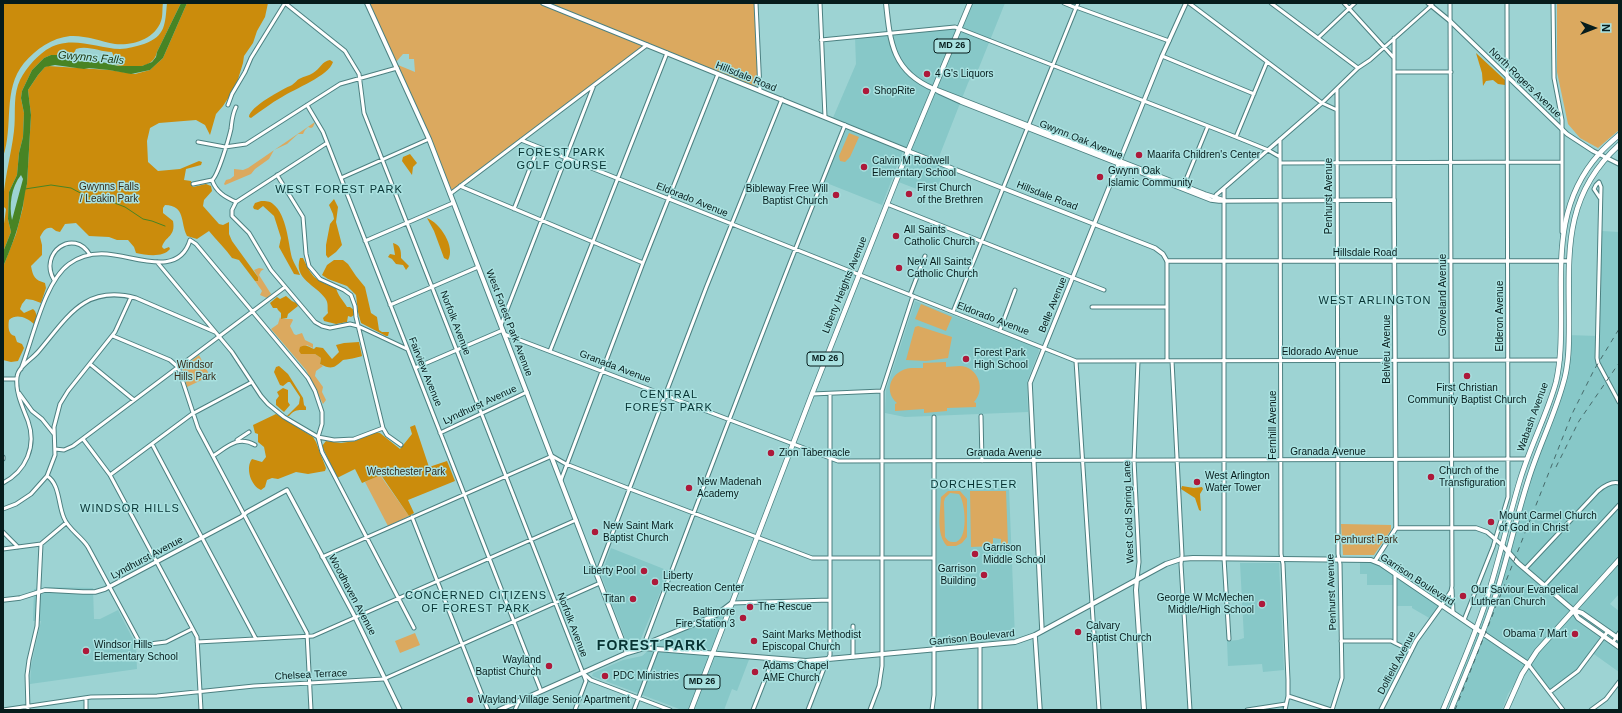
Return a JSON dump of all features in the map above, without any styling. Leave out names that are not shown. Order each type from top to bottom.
[{"type":"main road","name":"West Forest Park Avenue","points":[[367,3],[429,139],[627,653]]},
{"type":"main road","name":"Hillsdale Road","points":[[543,3],[908,150]]},
{"type":"main road","name":"Gwynn Oak Avenue","points":[[886,3],[893,48],[902,66],[919,81],[934,89]]},
{"type":"main road","name":"Liberty Heights Avenue","points":[[691,710],[714,654],[812,394],[908,150],[970,3]]},
{"type":"main road","name":"Wabash Avenue","points":[[1443,710],[1477,629],[1520,479],[1550,401],[1560,360],[1562,240],[1565,220],[1571,200],[1581,179],[1599,154],[1619,135]]},
{"type":"main road","name":"Wabash Avenue","points":[[1451,710],[1496,595],[1528,482],[1557,405],[1566,373],[1569,347],[1569,261],[1571,230],[1578,206],[1591,178],[1606,158],[1619,145]]},
{"type":"main road","points":[[1527,459],[1536,459]]},
{"type":"main road","points":[[1502,545],[1525,569],[1573,610],[1578,618],[1619,647]]},
{"type":"main road","name":"Garrison Boulevard","points":[[499,710],[582,672],[627,653],[644,648],[806,661],[1015,642],[1035,635],[1137,579],[1181,559],[1368,559],[1375,561],[1528,664]]},
{"type":"main road","points":[[1506,710],[1528,664],[1541,645],[1619,560]]},
{"type":"main road","name":"West Cold Spring Lane","points":[[1137,579],[1136,590],[1144,710]]},
{"type":"main road","points":[[644,648],[653,641],[716,615],[732,603]]},
{"type":"main road","points":[[1573,610],[1582,613],[1618,636]]},
{"type":"street","name":"Norfolk Avenue","points":[[285,3],[342,48],[360,78],[363,110],[582,672]]},
{"type":"street","points":[[228,105],[232,94],[245,72],[250,58],[285,3]]},
{"type":"street","points":[[756,3],[760,91]]},
{"type":"street","points":[[820,3],[825,117]]},
{"type":"street","points":[[1064,3],[1076,6],[1168,41]]},
{"type":"street","name":"Belle Avenue","points":[[1042,631],[1030,382],[1168,41],[1186,3]]},
{"type":"street","points":[[1189,3],[1322,102],[1337,110]]},
{"type":"street","points":[[1271,3],[1358,68]]},
{"type":"street","points":[[1344,3],[1394,58]]},
{"type":"street","points":[[1318,38],[1355,3]]},
{"type":"street","name":"Groveland Avenue","points":[[1450,3],[1453,613]]},
{"type":"street","name":"Elderon Avenue","points":[[1464,620],[1495,539],[1508,497],[1507,3]]},
{"type":"street","points":[[1553,3],[1554,78],[1562,120],[1562,240]]},
{"type":"street","points":[[1216,197],[1216,195],[1337,89],[1358,68],[1370,60],[1430,4]]},
{"type":"street","name":"North Rogers Avenue","points":[[1430,4],[1450,21],[1562,130],[1599,154],[1619,164]]},
{"type":"street","points":[[953,312],[1076,6]]},
{"type":"street","points":[[821,40],[954,27],[1236,137],[1268,150],[1280,157]]},
{"type":"street","name":"Belvieu Avenue","points":[[1394,38],[1396,528]]},
{"type":"street","points":[[450,194],[647,45]]},
{"type":"street","points":[[550,351],[667,53]]},
{"type":"street","points":[[1162,56],[1254,94]]},
{"type":"street","points":[[1236,137],[1267,62]]},
{"type":"street","points":[[198,142],[225,147],[240,146],[252,141],[340,84],[397,68]]},
{"type":"street","points":[[1394,72],[1451,72]]},
{"type":"street","points":[[560,480],[643,263],[718,74]]},
{"type":"street","points":[[501,325],[594,86]]},
{"type":"street","name":"Gwynn Oak Avenue","points":[[934,89],[944,95],[1028,126],[1183,187],[1211,200],[1394,200]]},
{"type":"street","name":"Penhurst Avenue","points":[[1332,710],[1341,682],[1337,89]]},
{"type":"street","points":[[597,574],[732,224],[782,100]]},
{"type":"street","name":"Fairview Avenue","points":[[307,105],[320,126],[327,143],[541,691]]},
{"type":"street","points":[[193,184],[212,180],[217,174],[231,129],[232,116],[236,108]]},
{"type":"street","points":[[644,648],[646,639],[730,419],[845,125]]},
{"type":"street","points":[[1183,187],[1208,126]]},
{"type":"street","points":[[340,178],[429,139]]},
{"type":"street","name":"Fernhill Avenue","points":[[1280,139],[1282,559],[1288,680],[1288,696],[1285,710]]},
{"type":"street","name":"Eldorado Avenue","points":[[521,140],[911,296],[1076,360],[1560,360]]},
{"type":"street","points":[[327,143],[236,202],[232,213],[234,219],[249,233],[271,270],[318,325],[333,328],[350,324],[358,326],[407,349]]},
{"type":"street","points":[[514,209],[538,148]]},
{"type":"street","name":"Hillsdale Road","points":[[908,150],[1155,248],[1163,254],[1167,262],[1569,261]]},
{"type":"street","points":[[1280,163],[1562,162]]},
{"type":"street","points":[[277,175],[303,217],[306,254],[309,266],[320,279],[352,295],[383,428],[387,435],[401,445]]},
{"type":"street","points":[[212,180],[215,187],[221,194],[236,202]]},
{"type":"street","points":[[460,186],[643,263]]},
{"type":"street","name":"Gwynn Oak Avenue","points":[[1183,187],[1224,200]]},
{"type":"street","points":[[1224,188],[1224,558],[1229,639]]},
{"type":"street","points":[[1600,198],[1597,358],[1598,363],[1619,402]]},
{"type":"street","points":[[365,241],[453,203]]},
{"type":"street","points":[[887,204],[1104,290]]},
{"type":"street","points":[[3,483],[22,468],[30,450],[30,430],[17,390],[16,379],[54,280],[70,264],[90,255],[107,254],[157,262],[168,262],[179,258],[186,251],[190,240],[196,244],[253,311],[304,372],[312,385],[322,412],[322,424],[318,437],[319,445],[325,460],[414,628]]},
{"type":"street","points":[[54,280],[50,269],[51,258],[60,246],[74,243],[85,248],[90,255]]},
{"type":"street","points":[[870,710],[881,680],[882,655],[882,391],[925,256]]},
{"type":"street","points":[[157,262],[220,337],[265,400],[276,411],[318,437],[334,440],[348,440],[383,428]]},
{"type":"street","points":[[1167,262],[1167,361]]},
{"type":"street","points":[[390,305],[478,267]]},
{"type":"street","points":[[55,449],[70,448],[83,439],[285,287]]},
{"type":"street","points":[[1000,330],[1015,290]]},
{"type":"street","points":[[20,369],[38,352],[63,320],[82,304],[104,296],[130,296],[215,332]]},
{"type":"street","points":[[3,509],[16,504],[31,494],[47,476],[53,461],[55,449],[55,420],[60,404],[68,391],[112,336],[130,296]]},
{"type":"street","points":[[1092,307],[1167,307]]},
{"type":"street","points":[[415,368],[504,332]]},
{"type":"street","name":"Granada Avenue","points":[[504,332],[838,461],[1527,459]]},
{"type":"street","points":[[112,336],[173,362],[178,368],[186,389],[192,414],[307,633],[310,710]]},
{"type":"street","points":[[1076,360],[1099,710]]},
{"type":"street","name":"West Cold Spring Lane","points":[[1137,579],[1139,562],[1134,460],[1138,361]]},
{"type":"street","points":[[1172,361],[1181,559],[1190,710]]},
{"type":"street","points":[[90,364],[134,400]]},
{"type":"street","points":[[3,379],[16,379]]},
{"type":"street","points":[[110,475],[192,414],[252,382]]},
{"type":"street","points":[[17,390],[32,411],[42,419],[54,434]]},
{"type":"street","points":[[812,394],[882,391]]},
{"type":"street","name":"Lyndhurst Avenue","points":[[440,432],[527,392]]},
{"type":"street","points":[[808,710],[830,656],[830,394]]},
{"type":"street","points":[[981,416],[982,461]]},
{"type":"street","points":[[932,710],[934,694],[934,417]]},
{"type":"street","points":[[213,456],[249,432]]},
{"type":"street","points":[[83,439],[110,475],[197,637],[200,710]]},
{"type":"street","points":[[235,441],[246,441],[255,445]]},
{"type":"street","points":[[152,444],[256,639]]},
{"type":"street","points":[[322,557],[552,456],[566,464],[812,558],[934,558]]},
{"type":"street","points":[[47,476],[54,484],[66,523],[84,541],[141,645],[166,642],[192,629]]},
{"type":"street","points":[[1525,569],[1598,491],[1608,484],[1618,483]]},
{"type":"street","name":"Lyndhurst Avenue","points":[[3,600],[20,598],[39,591],[95,592],[110,587],[244,515],[287,490]]},
{"type":"street","name":"Woodhaven Avenue","points":[[287,490],[355,617],[400,710]]},
{"type":"street","points":[[1544,586],[1619,505]]},
{"type":"street","points":[[412,517],[488,710]]},
{"type":"street","points":[[197,642],[313,636],[576,520]]},
{"type":"street","points":[[3,549],[41,544],[66,523]]},
{"type":"street","points":[[1375,561],[1396,528],[1480,528],[1502,545]]},
{"type":"street","points":[[3,532],[18,547]]},
{"type":"street","points":[[28,708],[27,670],[37,626],[41,544]]},
{"type":"street","points":[[1395,574],[1395,643]]},
{"type":"street","name":"Chelsea Terrace","points":[[3,710],[28,708],[86,698],[152,697],[254,686],[384,679],[600,584]]},
{"type":"street","name":"Groveland Avenue","points":[[1442,605],[1449,595],[1452,586]]},
{"type":"street","points":[[732,603],[830,600]]},
{"type":"street","name":"Dolfield Avenue","points":[[1381,710],[1419,636],[1442,605]]},
{"type":"street","points":[[852,626],[853,657]]},
{"type":"street","points":[[1550,692],[1578,671],[1608,631]]},
{"type":"street","points":[[1035,635],[1040,710]]},
{"type":"street","points":[[1613,642],[1618,636]]},
{"type":"street","points":[[1341,641],[1391,641],[1411,650]]},
{"type":"street","points":[[980,646],[980,710]]},
{"type":"street","points":[[634,710],[657,649]]},
{"type":"street","points":[[753,710],[773,659]]},
{"type":"street","points":[[1528,664],[1564,710]]},
{"type":"street","points":[[582,672],[591,680],[670,710]]},
{"type":"street","points":[[575,710],[586,681],[582,672]]},
{"type":"street","points":[[1591,710],[1606,699],[1619,682]]},
{"type":"street","points":[[1288,696],[1332,710]]},
{"type":"street","points":[[86,698],[86,710]]},
{"type":"street","points":[[515,710],[519,701]]},
{"type":"street","points":[[1247,710],[1286,704]]},
{"type":"shaded area","name":"Gwynns Falls","points":[[181,3],[187,3],[163,58],[150,70],[131,74],[109,70],[84,69],[55,65],[45,67],[38,75],[28,90],[31,115],[27,184],[17,228],[3,267],[3,252],[11,232],[8,219],[9,192],[17,175],[19,153],[23,137],[24,113],[21,98],[22,91],[32,70],[44,58],[51,55],[90,59],[118,66],[142,66],[152,62],[156,57]],"holes":[[[21,175],[23,179],[12,220],[11,203],[13,191]]]},
{"type":"shaded area","points":[[970,3],[1005,3],[978,70],[975,69],[968,83],[937,162],[946,166],[937,188],[930,185],[927,193],[896,181],[906,152],[903,151],[882,205],[824,182],[847,128],[832,120],[856,64],[855,37],[960,28]]},
{"type":"shaded area","points":[[1602,231],[1619,232],[1619,594],[1610,604],[1619,611],[1619,672],[1591,652],[1576,671],[1549,691],[1528,663],[1508,694],[1502,710],[1448,710],[1490,602],[1525,481],[1558,393],[1565,362],[1566,335],[1599,336]]},
{"type":"shaded area","name":"Forest Park High School","points":[[915,301],[1038,348],[1039,351],[1027,382],[1028,412],[905,417],[885,413],[886,390]]},
{"type":"shaded area","name":"Garrison Middle School","points":[[937,488],[1009,488],[1015,638],[940,646],[937,644]]},
{"type":"shaded area","points":[[611,548],[669,571],[640,641],[628,646],[601,575]]},
{"type":"shaded area","points":[[1360,559],[1375,561],[1442,605],[1431,619],[1412,608],[1412,606],[1395,606],[1395,585],[1367,585],[1367,574],[1360,574]]},
{"type":"shaded area","name":"George W McMechen Middle/High School","points":[[1240,563],[1279,563],[1284,670],[1263,672],[1262,664],[1228,666],[1227,641],[1244,638]]},
{"type":"shaded area","name":"Windsor Hills Elementary School","points":[[49,587],[93,588],[94,619],[100,619],[118,610],[136,645],[137,669],[30,684],[31,666],[41,621],[33,621],[34,589]]},
{"type":"shaded area","points":[[730,609],[713,654],[750,657],[737,691],[732,689],[724,710],[682,710],[592,676],[593,673],[623,660],[642,656],[665,636]]},
{"type":"green space","points":[[3,3],[163,3],[162,19],[158,27],[148,37],[142,40],[129,44],[115,44],[87,37],[63,37],[45,45],[29,58],[17,74],[13,85],[9,108],[8,133],[3,157]]},
{"type":"green space","points":[[167,3],[181,3],[154,58],[150,63],[144,66],[130,67],[115,65],[109,63],[114,57],[112,52],[90,48],[80,48],[76,49],[74,53],[77,59],[51,55],[44,58],[32,70],[22,91],[21,98],[24,113],[23,137],[19,153],[17,175],[9,192],[8,219],[11,232],[3,252],[3,231],[6,209],[4,207],[3,209],[3,199],[14,131],[16,96],[18,85],[26,70],[37,57],[55,45],[73,42],[120,49],[151,41],[157,37],[163,28],[166,17]]},
{"type":"green space","name":"Gwynns Falls / Leakin Park","points":[[187,3],[268,3],[265,17],[257,31],[253,43],[244,56],[236,86],[216,114],[210,135],[205,125],[196,120],[159,123],[150,128],[147,141],[148,162],[158,171],[180,169],[199,161],[202,162],[201,165],[186,169],[184,180],[191,181],[193,187],[206,184],[211,186],[212,191],[204,200],[203,206],[219,224],[223,225],[229,222],[229,234],[232,241],[258,277],[258,281],[255,281],[239,260],[232,258],[209,231],[197,239],[187,236],[179,212],[172,206],[165,205],[163,208],[163,213],[173,221],[174,226],[172,233],[163,243],[162,247],[164,249],[169,247],[170,249],[159,255],[136,253],[134,247],[128,240],[89,236],[76,223],[65,224],[60,232],[52,228],[48,228],[44,230],[40,237],[42,255],[31,266],[35,278],[45,283],[46,288],[41,303],[26,299],[20,309],[24,313],[33,309],[37,316],[34,324],[22,317],[15,317],[9,320],[11,334],[15,336],[17,342],[22,344],[24,348],[18,361],[11,362],[3,360],[3,267],[16,234],[27,184],[31,115],[28,90],[38,75],[45,67],[48,66],[109,70],[135,74],[150,70],[163,58]]},
{"type":"green space","name":"FOREST PARK GOLF COURSE","points":[[369,3],[754,3],[758,84],[754,86],[648,43],[454,189],[451,189],[431,138],[398,65],[415,72],[414,59],[409,59],[409,54],[403,54],[396,62]]},
{"type":"green space","points":[[1557,3],[1619,3],[1619,130],[1598,148],[1580,138],[1568,124],[1557,72]]},
{"type":"green space","points":[[1476,53],[1505,80],[1505,85],[1498,84],[1493,80],[1486,81],[1483,86],[1482,73]]},
{"type":"green space","points":[[330,60],[333,62],[330,67],[318,77],[278,99],[251,118],[249,117],[254,108],[274,94],[292,85],[299,79],[311,74],[325,62]]},
{"type":"green space","points":[[315,122],[313,127],[308,127],[303,134],[298,134],[287,144],[275,150]]},
{"type":"green space","points":[[849,133],[859,137],[850,157],[845,162],[840,161],[839,156]]},
{"type":"green space","points":[[274,150],[269,159],[255,169],[251,174],[225,185],[224,184],[226,180],[234,176],[234,169],[243,170],[248,168]]},
{"type":"green space","points":[[410,154],[417,163],[413,167],[412,175],[402,161],[403,157]]},
{"type":"green space","points":[[334,199],[338,207],[336,222],[342,245],[328,258],[326,255],[326,245],[330,224],[334,219],[329,205]]},
{"type":"green space","points":[[268,201],[278,209],[284,222],[292,258],[300,275],[294,274],[279,247],[281,238],[274,216],[263,206],[258,210],[254,209],[253,207],[255,203]]},
{"type":"green space","points":[[427,218],[437,225],[448,242],[450,255],[448,260],[444,258],[434,231]]},
{"type":"green space","points":[[393,243],[399,247],[401,251],[401,258],[409,266],[406,270],[403,265],[396,264],[388,257],[390,254],[395,255]]},
{"type":"green space","points":[[300,258],[303,258],[315,278],[336,288],[339,296],[347,307],[354,310],[354,315],[351,317],[348,316],[347,322],[336,324],[324,321],[323,318],[328,313],[327,302],[321,293],[302,276],[299,265]]},
{"type":"green space","points":[[334,260],[343,260],[348,264],[365,287],[371,313],[377,317],[379,330],[382,332],[389,332],[388,336],[361,323],[356,295],[347,286],[328,279],[322,275],[327,265]]},
{"type":"green space","points":[[259,268],[264,269],[259,275],[271,294],[267,298],[260,295],[262,291],[255,281],[257,281],[258,277],[254,270]]},
{"type":"green space","points":[[286,296],[298,306],[288,314],[287,318],[281,319],[281,313],[277,308],[273,308],[270,303],[277,297],[280,299]]},
{"type":"green space","points":[[921,304],[952,317],[946,331],[915,319]]},
{"type":"green space","points":[[280,317],[281,319],[292,319],[293,320],[290,326],[294,334],[296,335],[302,333],[305,340],[313,344],[313,348],[307,345],[301,353],[315,354],[321,358],[320,364],[323,366],[316,371],[315,376],[323,387],[322,392],[326,400],[323,404],[306,370],[271,329],[278,324]]},
{"type":"green space","points":[[918,326],[952,337],[948,358],[926,361],[906,360],[915,327]]},
{"type":"green space","points":[[359,342],[362,356],[343,360],[333,367],[327,367],[320,364],[321,358],[315,354],[301,354],[299,351],[300,347],[304,346],[314,349],[316,347],[323,348],[332,359],[339,352],[336,345]]},
{"type":"green space","name":"Windsor Hills Park","points":[[199,355],[210,376],[187,387],[182,368]]},
{"type":"green space","points":[[946,362],[946,367],[966,367],[978,378],[980,388],[974,402],[976,403],[976,407],[947,408],[947,411],[924,413],[924,409],[895,411],[895,404],[897,403],[891,395],[890,386],[893,378],[897,374],[906,369],[923,368],[923,363]]},
{"type":"green space","points":[[279,366],[288,374],[303,398],[306,410],[297,410],[287,416],[299,404],[300,397],[290,382],[283,386],[280,385],[274,372],[276,367]]},
{"type":"green space","points":[[283,388],[288,390],[288,402],[290,405],[284,412],[276,405],[276,400],[279,396],[277,392]]},
{"type":"green space","points":[[276,414],[313,437],[326,468],[325,471],[308,474],[296,472],[278,479],[272,478],[267,480],[265,487],[261,490],[254,485],[249,472],[252,459],[262,462],[266,457],[264,447],[258,442],[258,434],[255,433],[253,425]]},
{"type":"green space","name":"Westchester Park","points":[[415,425],[429,467],[447,461],[455,481],[408,500],[414,513],[409,516],[381,475],[362,483],[355,469],[337,478],[322,446],[326,441],[341,443],[355,441],[375,432],[380,433],[400,449],[412,434],[410,427]]},
{"type":"green space","points":[[380,475],[409,516],[388,526],[365,482]]},
{"type":"green space","points":[[1182,486],[1194,488],[1202,487],[1203,489],[1200,494],[1201,511],[1199,510],[1195,498],[1181,489]]},
{"type":"green space","points":[[948,491],[960,491],[967,499],[967,537],[962,543],[956,546],[947,546],[941,536],[941,497]],"holes":[[[950,493],[959,494],[963,506],[965,522],[964,530],[962,537],[958,541],[952,542],[948,541],[945,537],[944,502],[945,498]]]},
{"type":"green space","points":[[970,491],[1006,491],[1008,545],[1001,546],[1001,539],[993,538],[993,546],[971,547]]},
{"type":"green space","name":"Penhurst Park","points":[[1341,524],[1391,525],[1391,530],[1374,555],[1343,555]]},
{"type":"green space","points":[[415,633],[420,645],[400,653],[395,641]]},
{"type":"waterway","points":[[25,189],[51,185],[71,188],[86,196],[99,197],[125,207],[143,219],[165,226]]},
{"type":"railway","points":[[1455,710],[1572,414],[1594,370],[1619,329]]},
{"type":"railway","points":[[1556,467],[1579,421],[1619,363]]},
{"type":"place","name":"4 G's Liquors","points":[[927,74]]},
{"type":"place","name":"ShopRite","points":[[866,91]]},
{"type":"place","name":"Maarifa Children's Center","points":[[1139,155]]},
{"type":"place","name":"Calvin M Rodwell Elementary School","points":[[864,167]]},
{"type":"place","name":"Gwynn Oak Islamic Community","points":[[1100,177]]},
{"type":"place","name":"First Church of the Brethren","points":[[909,194]]},
{"type":"place","name":"Bibleway Free Will Baptist Church","points":[[836,195]]},
{"type":"place","name":"All Saints Catholic Church","points":[[896,236]]},
{"type":"place","name":"New All Saints Catholic Church","points":[[899,268]]},
{"type":"place","name":"Forest Park High School","points":[[966,359]]},
{"type":"place","name":"First Christian Community Baptist Church","points":[[1467,376]]},
{"type":"place","name":"Zion Tabernacle","points":[[771,453]]},
{"type":"place","name":"Church of the Transfiguration","points":[[1431,477]]},
{"type":"place","name":"West Arlington Water Tower","points":[[1197,482]]},
{"type":"place","name":"New Madenah Academy","points":[[689,488]]},
{"type":"place","name":"Mount Carmel Church of God in Christ","points":[[1491,522]]},
{"type":"place","name":"New Saint Mark Baptist Church","points":[[595,532]]},
{"type":"place","name":"Garrison Middle School","points":[[975,554]]},
{"type":"place","name":"Liberty Pool","points":[[644,571]]},
{"type":"place","name":"Garrison Building","points":[[984,575]]},
{"type":"place","name":"Liberty Recreation Center","points":[[655,582]]},
{"type":"place","name":"Our Saviour Evangelical Lutheran Church","points":[[1463,596]]},
{"type":"place","name":"Titan","points":[[633,599]]},
{"type":"place","name":"George W McMechen Middle/High School","points":[[1262,604]]},
{"type":"place","name":"The Rescue","points":[[750,607]]},
{"type":"place","name":"Baltimore Fire Station 3","points":[[743,618]]},
{"type":"place","name":"Calvary Baptist Church","points":[[1078,632]]},
{"type":"place","name":"Obama 7 Mart","points":[[1575,634]]},
{"type":"place","name":"Saint Marks Methodist Episcopal Church","points":[[754,641]]},
{"type":"place","name":"Windsor Hills Elementary School","points":[[86,651]]},
{"type":"place","name":"Wayland Baptist Church","points":[[549,666]]},
{"type":"place","name":"Adams Chapel AME Church","points":[[755,672]]},
{"type":"place","name":"PDC Ministries","points":[[605,676]]},
{"type":"place","name":"Wayland Village Senior Apartment","points":[[470,700]]},
{"type":"district","name":"FOREST PARK GOLF COURSE","points":[[562,159]]},
{"type":"district","name":"WEST FOREST PARK","points":[[339,190]]},
{"type":"district","name":"WEST ARLINGTON","points":[[1375,301]]},
{"type":"district","name":"CENTRAL FOREST PARK","points":[[669,401]]},
{"type":"district","name":"DORCHESTER","points":[[974,485]]},
{"type":"district","name":"WINDSOR HILLS","points":[[130,509]]},
{"type":"district","name":"CONCERNED CITIZENS OF FOREST PARK","points":[[476,602]]},
{"type":"district","name":"FOREST PARK","points":[[652,646]]}]
